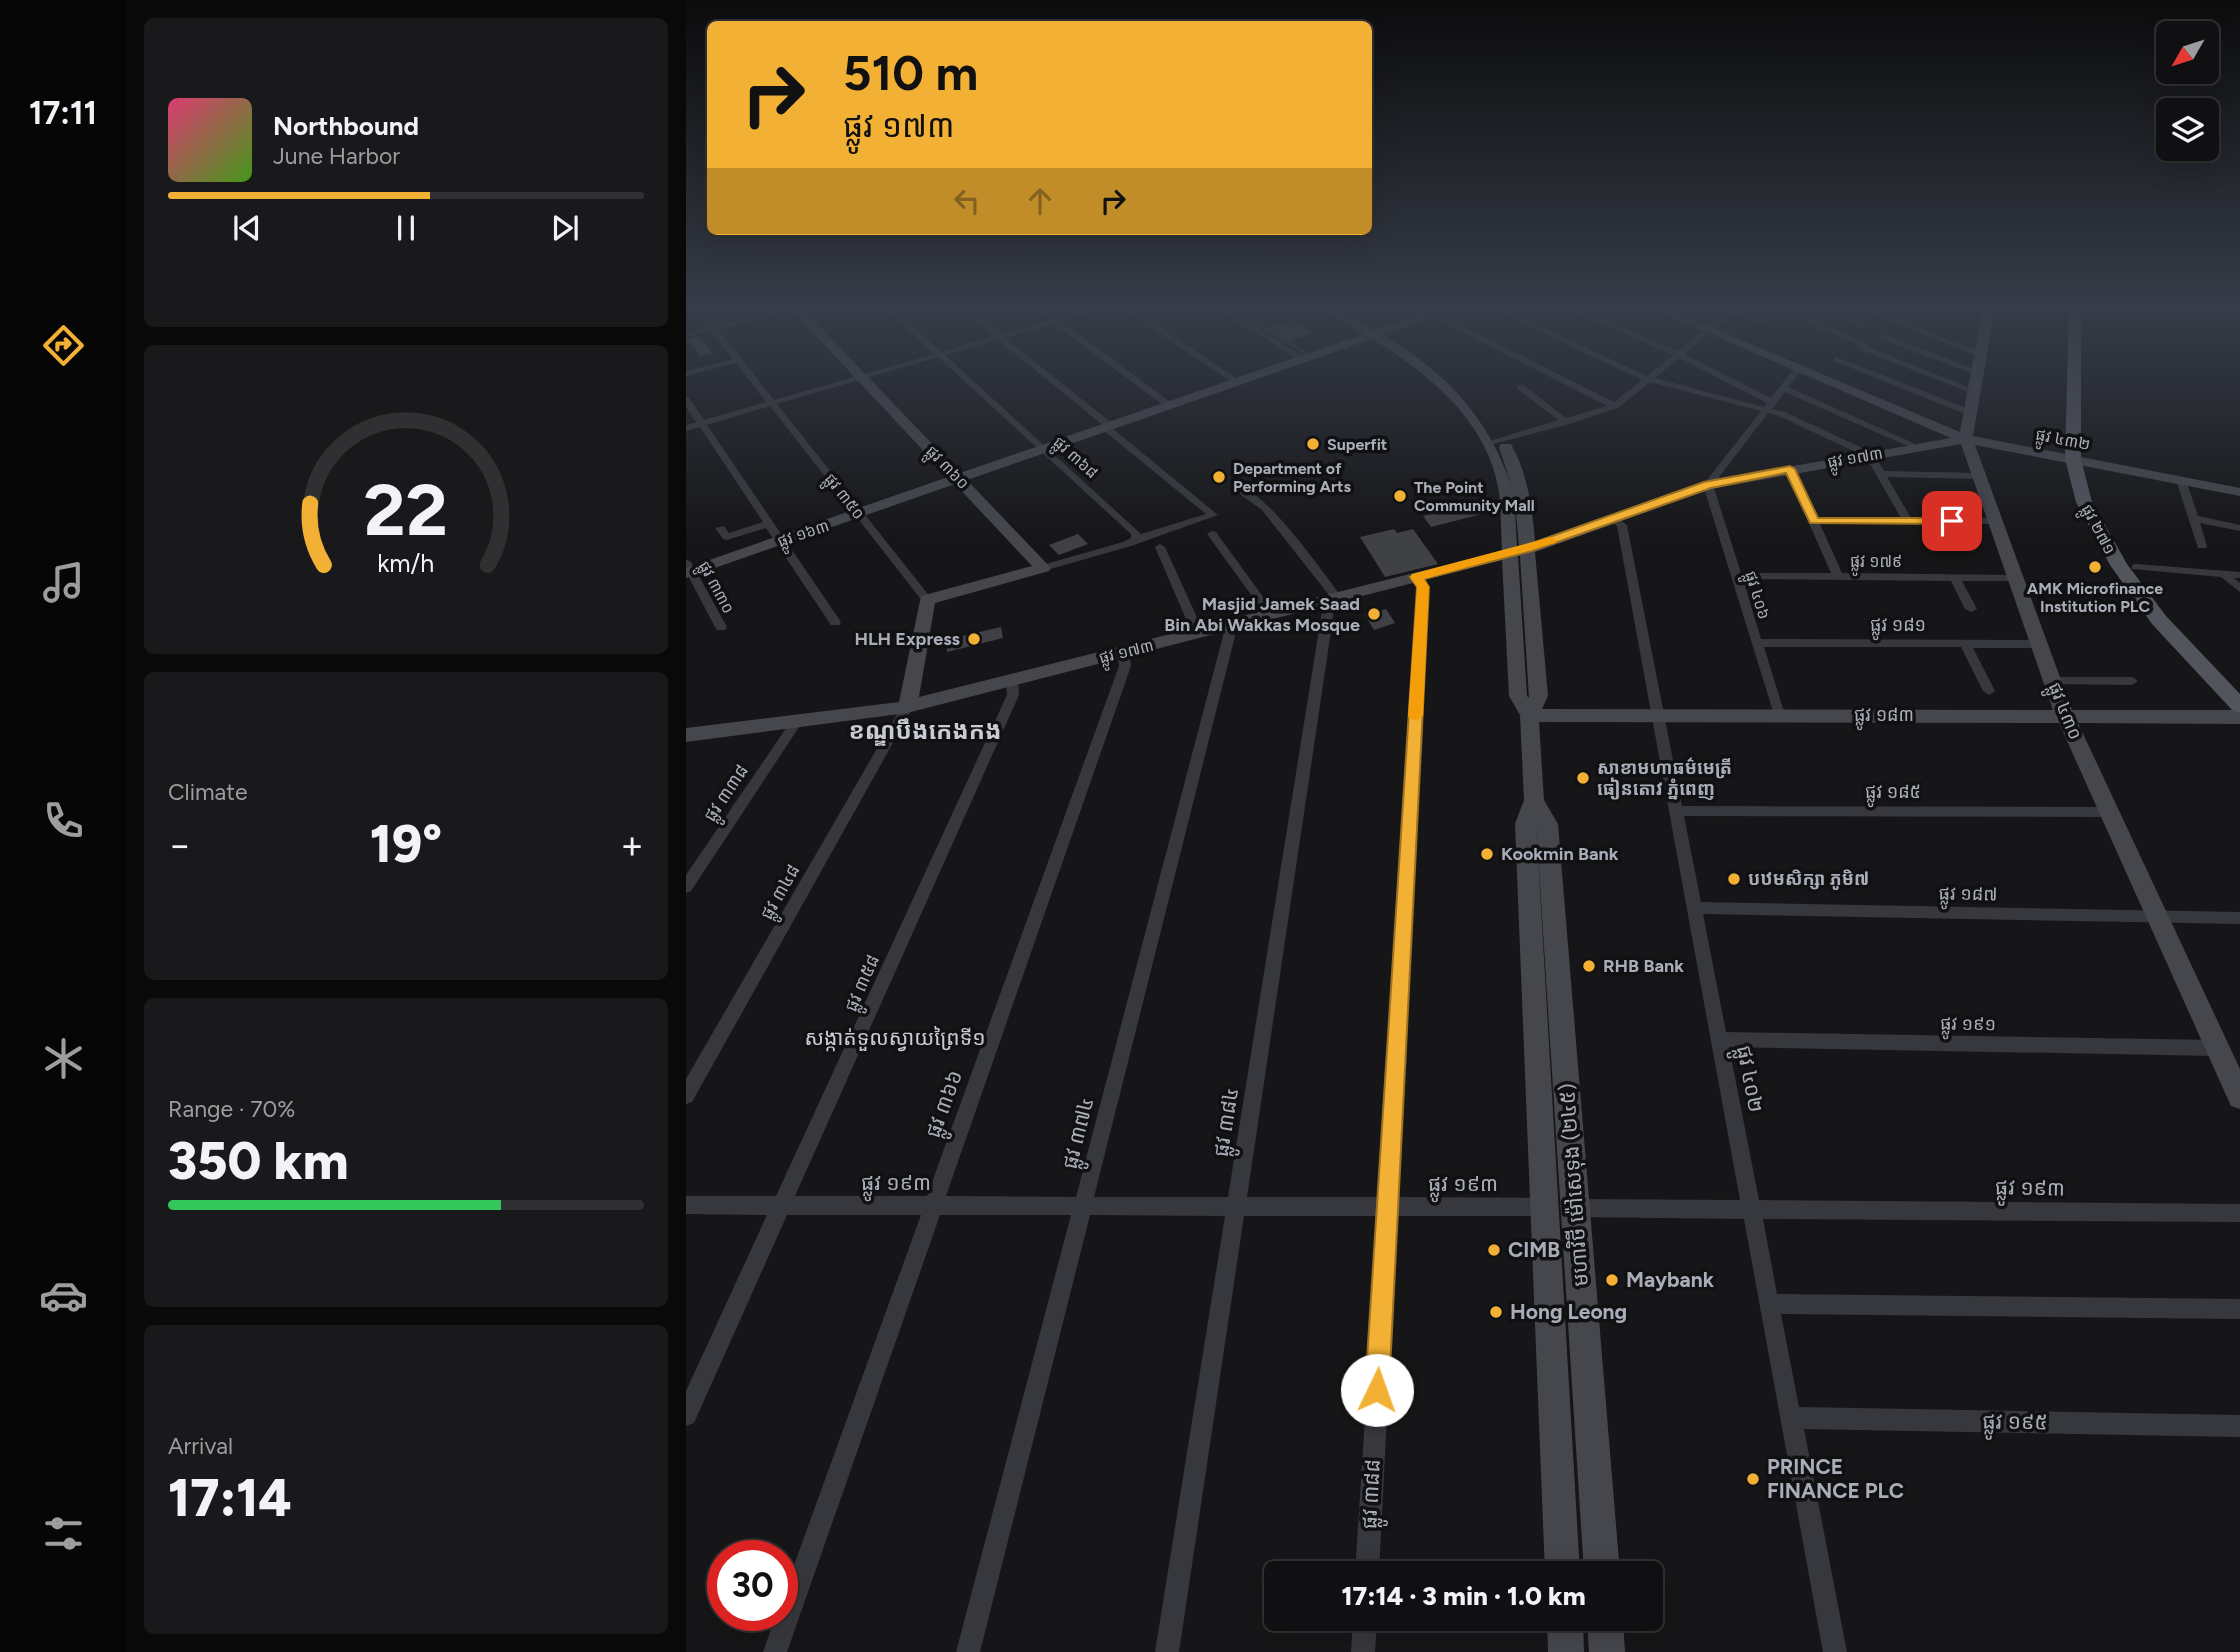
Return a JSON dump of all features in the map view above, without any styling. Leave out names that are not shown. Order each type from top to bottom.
[{"type":"main road","name":"ផ្លូវ ២៧១","points":[[2078,384],[2084,502],[2119,565],[2159,620],[2240,706]]},
{"type":"main road","name":"ផ្លូវ ២៧១","points":[[2084,384],[2080,460],[2101,505],[2136,567],[2176,620],[2240,688]]},
{"type":"street","name":"ផ្លូវ ៣៥០","points":[[757,384],[927,600]]},
{"type":"street","points":[[686,428],[837,384]]},
{"type":"street","name":"ផ្លូវ ៣៦០","points":[[868,384],[1043,568]]},
{"type":"street","name":"ផ្លូវ ៣៦៨","points":[[971,384],[1136,533],[1136,539]]},
{"type":"street","points":[[907,707],[914,686],[927,600],[1127,544],[1213,515],[1056,384]]},
{"type":"street","points":[[1141,384],[1170,405]]},
{"type":"street","name":"ផ្លូវ ១៦៣","points":[[688,569],[782,540],[1231,384]]},
{"type":"street","name":"មហាវិថី ម៉ៅសេទុង (២៤៥)","points":[[1446,384],[1496,443],[1521,489],[1538,696],[1529,715]]},
{"type":"street","points":[[1572,384],[1615,406]]},
{"type":"street","points":[[1496,443],[1615,406],[1641,384]]},
{"type":"street","points":[[1670,384],[1769,406]]},
{"type":"street","points":[[1730,384],[1782,414],[1870,454],[1908,521]]},
{"type":"street","points":[[1708,485],[1786,384]]},
{"type":"street","name":"ផ្លូវ ៤៣២","points":[[1837,384],[1966,439],[2240,492]]},
{"type":"street","points":[[1899,384],[1970,413]]},
{"type":"street","name":"ផ្លូវ ៤៣០","points":[[1975,384],[1966,439],[2065,716],[2240,1097]]},
{"type":"street","points":[[1521,387],[1566,422]]},
{"type":"street","points":[[1783,388],[1915,446]]},
{"type":"street","points":[[686,400],[835,622]]},
{"type":"street","name":"ផ្លូវ ១៧៣","points":[[686,734],[907,707],[1528,549],[1708,485],[1966,439]]},
{"type":"street","name":"មហាវិថី ម៉ៅសេទុង (២៤៥)","points":[[1496,443],[1506,490],[1518,695],[1529,715],[1534,800],[1525,824],[1561,1561]]},
{"type":"street","points":[[1790,469],[1838,577]]},
{"type":"street","points":[[1883,474],[1979,476]]},
{"type":"street","points":[[2181,480],[2202,546]]},
{"type":"street","name":"ផ្លូវ ៤០៦","points":[[1708,485],[1779,715]]},
{"type":"street","points":[[1236,487],[1266,508],[1330,599]]},
{"type":"street","name":"ផ្លូវ ៤០២","points":[[1613,518],[1622,524],[1835,1652]]},
{"type":"street","points":[[2192,518],[2240,528]]},
{"type":"street","points":[[1814,521],[1995,521]]},
{"type":"street","points":[[720,528],[727,537],[770,523]]},
{"type":"street","points":[[1212,534],[1268,615]]},
{"type":"street","points":[[1160,547],[1198,633]]},
{"type":"street","points":[[2136,567],[2240,575]]},
{"type":"street","name":"ផ្លូវ ៣៣០","points":[[688,569],[721,627]]},
{"type":"street","points":[[2222,572],[2240,589]]},
{"type":"street","name":"ផ្លូវ ១៧៩","points":[[1736,576],[2016,578]]},
{"type":"street","name":"ផ្លូវ ៣៨៨","points":[[1368,1561],[1423,587],[1417,577]]},
{"type":"street","points":[[1954,577],[1971,609]]},
{"type":"street","name":"ផ្លូវ ៣៨៤","points":[[1167,1652],[1330,599]]},
{"type":"street","points":[[1513,611],[1532,611]]},
{"type":"street","name":"ផ្លូវ ៣៧៤","points":[[968,1652],[1229,636],[1226,625]]},
{"type":"street","name":"ផ្លូវ ១៨១","points":[[1757,643],[2039,644]]},
{"type":"street","points":[[1965,643],[1989,691]]},
{"type":"street","name":"ផ្លូវ ៣៦៦","points":[[775,1652],[1125,666],[1123,652]]},
{"type":"street","name":"ផ្លូវ ៣៥៨","points":[[686,1415],[1013,695],[1012,680]]},
{"type":"street","points":[[2053,681],[2132,681]]},
{"type":"street","name":"ផ្លូវ ៣៤៨","points":[[686,1096],[907,707]]},
{"type":"street","name":"ផ្លូវ ១៨៣","points":[[1529,715],[2240,717]]},
{"type":"street","name":"ផ្លូវ ៣៣៨","points":[[686,887],[797,721]]},
{"type":"street","name":"មហាវិថី ម៉ៅសេទុង (២៤៥)","points":[[1534,800],[1548,824],[1601,1561]]},
{"type":"street","name":"ផ្លូវ ១៨៥","points":[[1676,811],[2109,812]]},
{"type":"street","name":"ផ្លូវ ១៨៧","points":[[1694,908],[2240,918]]},
{"type":"street","name":"ផ្លូវ ១៩១","points":[[1719,1039],[2217,1048]]},
{"type":"street","name":"ផ្លូវ ១៩៣","points":[[686,1205],[1751,1208],[2240,1213]]},
{"type":"street","points":[[1769,1304],[2240,1309]]},
{"type":"street","name":"ផ្លូវ ១៩៥","points":[[1790,1418],[2240,1426]]},
{"type":"street","points":[[1363,1652],[1364,1631]]},
{"type":"street","points":[[1565,1631],[1566,1652]]},
{"type":"street","points":[[1606,1631],[1607,1652]]},
{"type":"building","points":[[1492,498],[1494,511],[1431,527],[1423,516]]},
{"type":"building","points":[[1394,529],[1397,533],[1413,529],[1438,564],[1385,577],[1360,537]]},
{"type":"building","points":[[1078,534],[1088,544],[1059,555],[1049,545]]},
{"type":"building","points":[[1386,609],[1395,623],[1374,630],[1365,615]]},
{"type":"building","name":"HLH Express","points":[[1001,627],[1003,638],[947,652],[946,640]]},
{"type":"slow traffic","points":[[1416,716],[1423,587],[1417,577],[1528,549],[1551,540]]},
{"type":"place","name":"Superfit","points":[[1313,444]]},
{"type":"place","name":"Department of Performing Arts","points":[[1219,477]]},
{"type":"place","name":"The Point Community Mall","points":[[1400,496]]},
{"type":"place","name":"AMK Microfinance Institution PLC","points":[[2095,567]]},
{"type":"place","name":"Masjid Jamek Saad Bin Abi Wakkas Mosque","points":[[1374,614]]},
{"type":"place","name":"HLH Express","points":[[974,639]]},
{"type":"place","name":"សាខាមហាធម៌មេត្រី ធៀនតោវ ភ្នំពេញ","points":[[1583,778]]},
{"type":"place","name":"Kookmin Bank","points":[[1487,854]]},
{"type":"place","name":"បឋមសិក្សា ភូមិ៧","points":[[1734,879]]},
{"type":"place","name":"RHB Bank","points":[[1589,966]]},
{"type":"place","name":"CIMB","points":[[1494,1250]]},
{"type":"place","name":"Maybank","points":[[1612,1280]]},
{"type":"place","name":"Hong Leong","points":[[1496,1312]]},
{"type":"place","name":"PRINCE FINANCE PLC","points":[[1753,1479]]},
{"type":"district","name":"ខណ្ឌបឹងកេងកង","points":[[925,731]]},
{"type":"district","name":"សង្កាត់ទួលស្វាយព្រៃទី១","points":[[895,1038]]},
{"type":"route","points":[[1377,1390],[1423,587],[1417,577],[1528,549],[1687,491],[1790,469],[1814,521],[1952,521]]}]
